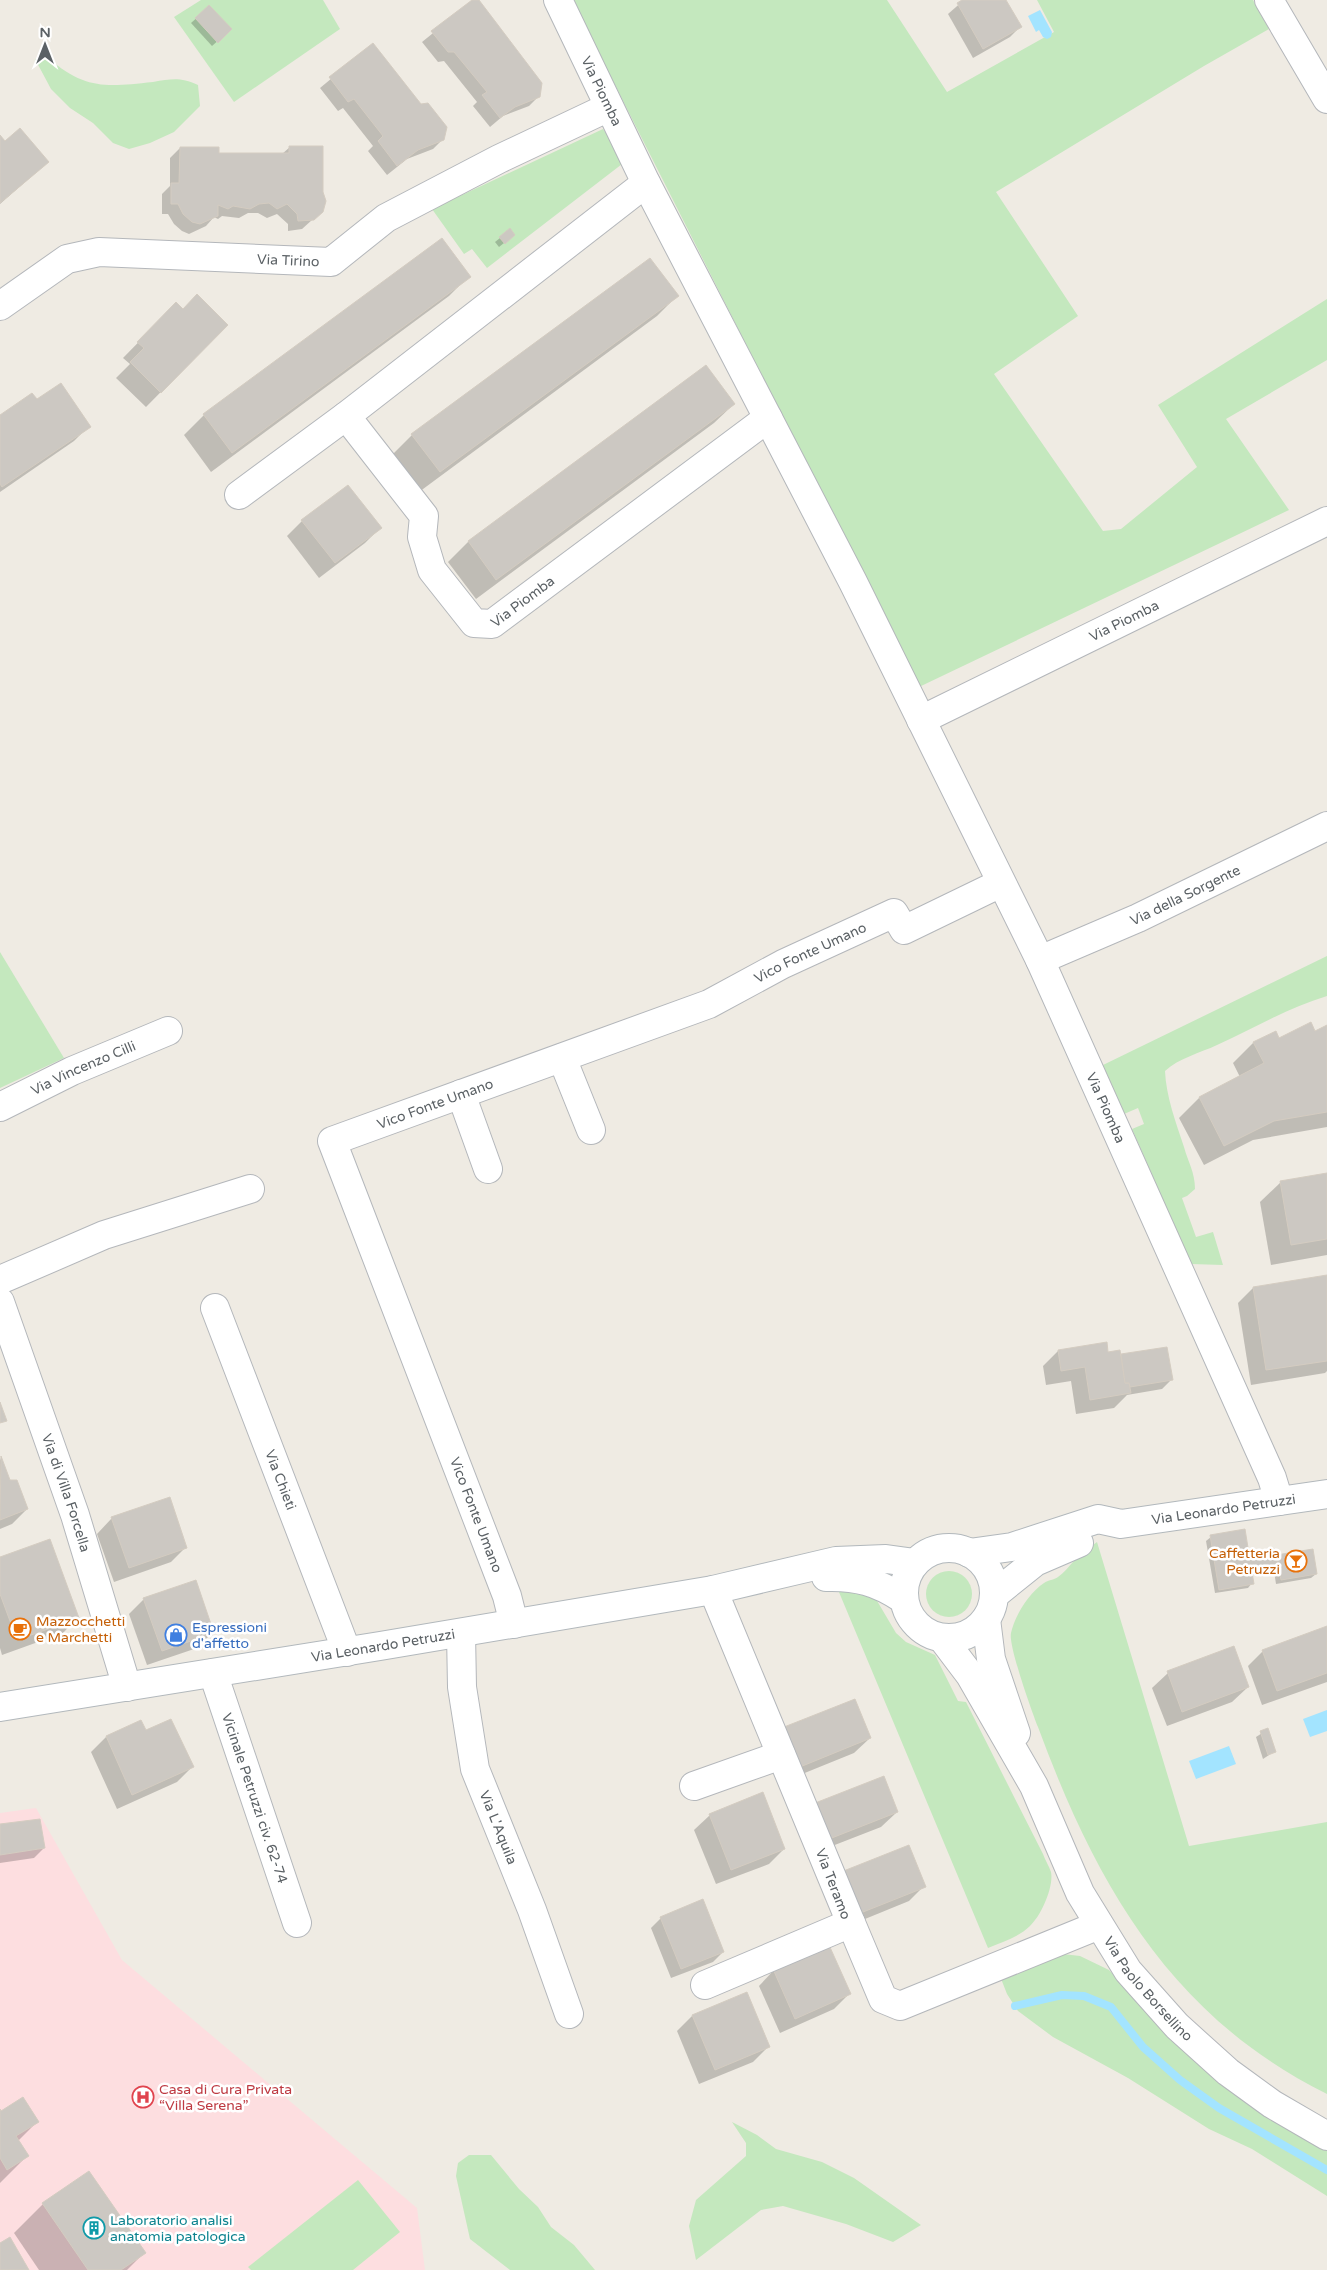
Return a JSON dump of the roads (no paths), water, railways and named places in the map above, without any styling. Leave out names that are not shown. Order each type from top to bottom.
[{"type":"street","name":"Via Piomba","points":[[558,0],[646,183],[843,561],[1040,960],[1272,1478],[1279,1501]]},
{"type":"street","points":[[1268,0],[1327,99]]},
{"type":"street","name":"Via Tirino","points":[[0,306],[66,258],[99,252],[332,262],[386,218],[499,159],[610,107]]},
{"type":"street","points":[[239,495],[346,416],[646,183]]},
{"type":"street","name":"Via Piomba","points":[[346,416],[424,516],[422,537],[432,570],[474,623],[492,624],[768,418]]},
{"type":"street","name":"Via Piomba","points":[[921,720],[1327,521]]},
{"type":"street","name":"Via della Sorgente","points":[[1040,960],[1138,918],[1327,826]]},
{"type":"street","name":"Vico Fonte Umano","points":[[514,1624],[507,1596],[332,1141],[710,1004],[783,964],[894,913],[904,930],[1001,883]]},
{"type":"street","name":"Via Vincenzo Cilli","points":[[0,1107],[72,1071],[168,1031]]},
{"type":"street","points":[[562,1058],[591,1130]]},
{"type":"street","points":[[461,1094],[488,1169]]},
{"type":"street","points":[[0,1280],[104,1235],[250,1189]]},
{"type":"street","name":"Via di Villa Forcella","points":[[0,1302],[75,1514],[127,1687]]},
{"type":"street","name":"Via Chieti","points":[[215,1308],[347,1652]]},
{"type":"street","name":"Via Leonardo Petruzzi","points":[[969,1553],[1017,1546],[1098,1519],[1121,1524],[1327,1494]]},
{"type":"street","name":"Via Leonardo Petruzzi","points":[[990,1607],[1035,1562],[1075,1544],[1102,1537],[1121,1524]]},
{"type":"street","points":[[940,1548],[955,1548],[969,1553],[980,1560],[988,1570],[993,1582],[990,1607],[977,1629],[967,1635],[954,1639],[942,1638],[920,1629],[906,1611],[904,1586],[907,1574],[915,1563],[926,1554],[940,1548]]},
{"type":"street","name":"Via Leonardo Petruzzi","points":[[0,1707],[347,1652],[712,1590],[836,1561],[886,1559],[915,1563]]},
{"type":"street","name":"Via Leonardo Petruzzi","points":[[765,1579],[859,1578],[878,1584],[904,1599]]},
{"type":"street","name":"Via Teramo","points":[[705,1984],[851,1923],[712,1590]]},
{"type":"street","name":"Via Paolo Borsellino","points":[[990,1607],[991,1659],[1034,1786],[1080,1893],[1128,1971],[1185,2032],[1228,2072],[1272,2104],[1327,2136]]},
{"type":"street","name":"Via L'Aquila","points":[[461,1632],[462,1688],[474,1769],[532,1910],[569,2014]]},
{"type":"street","name":"Via Paolo Borsellino","points":[[942,1638],[970,1675],[1034,1786]]},
{"type":"street","name":"Vicinale Petruzzi civ. 62-74","points":[[213,1673],[297,1923]]},
{"type":"street","points":[[694,1786],[781,1756]]},
{"type":"street","points":[[851,1923],[884,1999],[900,2006],[1099,1925]]},
{"type":"water","points":[[1040,10],[1052,32],[1051,37],[1047,39],[1043,37],[1039,30],[1036,32],[1028,16]]},
{"type":"water","points":[[1327,1710],[1327,1731],[1310,1737],[1303,1719]]},
{"type":"water","points":[[1229,1746],[1236,1764],[1196,1779],[1189,1761]]},
{"type":"waterway","points":[[1015,2006],[1062,1995],[1084,1996],[1111,2007],[1143,2047],[1180,2080],[1219,2108],[1327,2170]]},
{"type":"place","name":"Caffetteria Petruzzi","points":[[1296,1561]]},
{"type":"place","name":"Mazzocchetti e Marchetti","points":[[20,1629]]},
{"type":"place","name":"Espressioni d'affetto","points":[[176,1635]]},
{"type":"place","name":"Casa di Cura Privata “Villa Serena”","points":[[143,2097]]},
{"type":"place","name":"Laboratorio analisi anatomia patologica","points":[[94,2228]]}]
